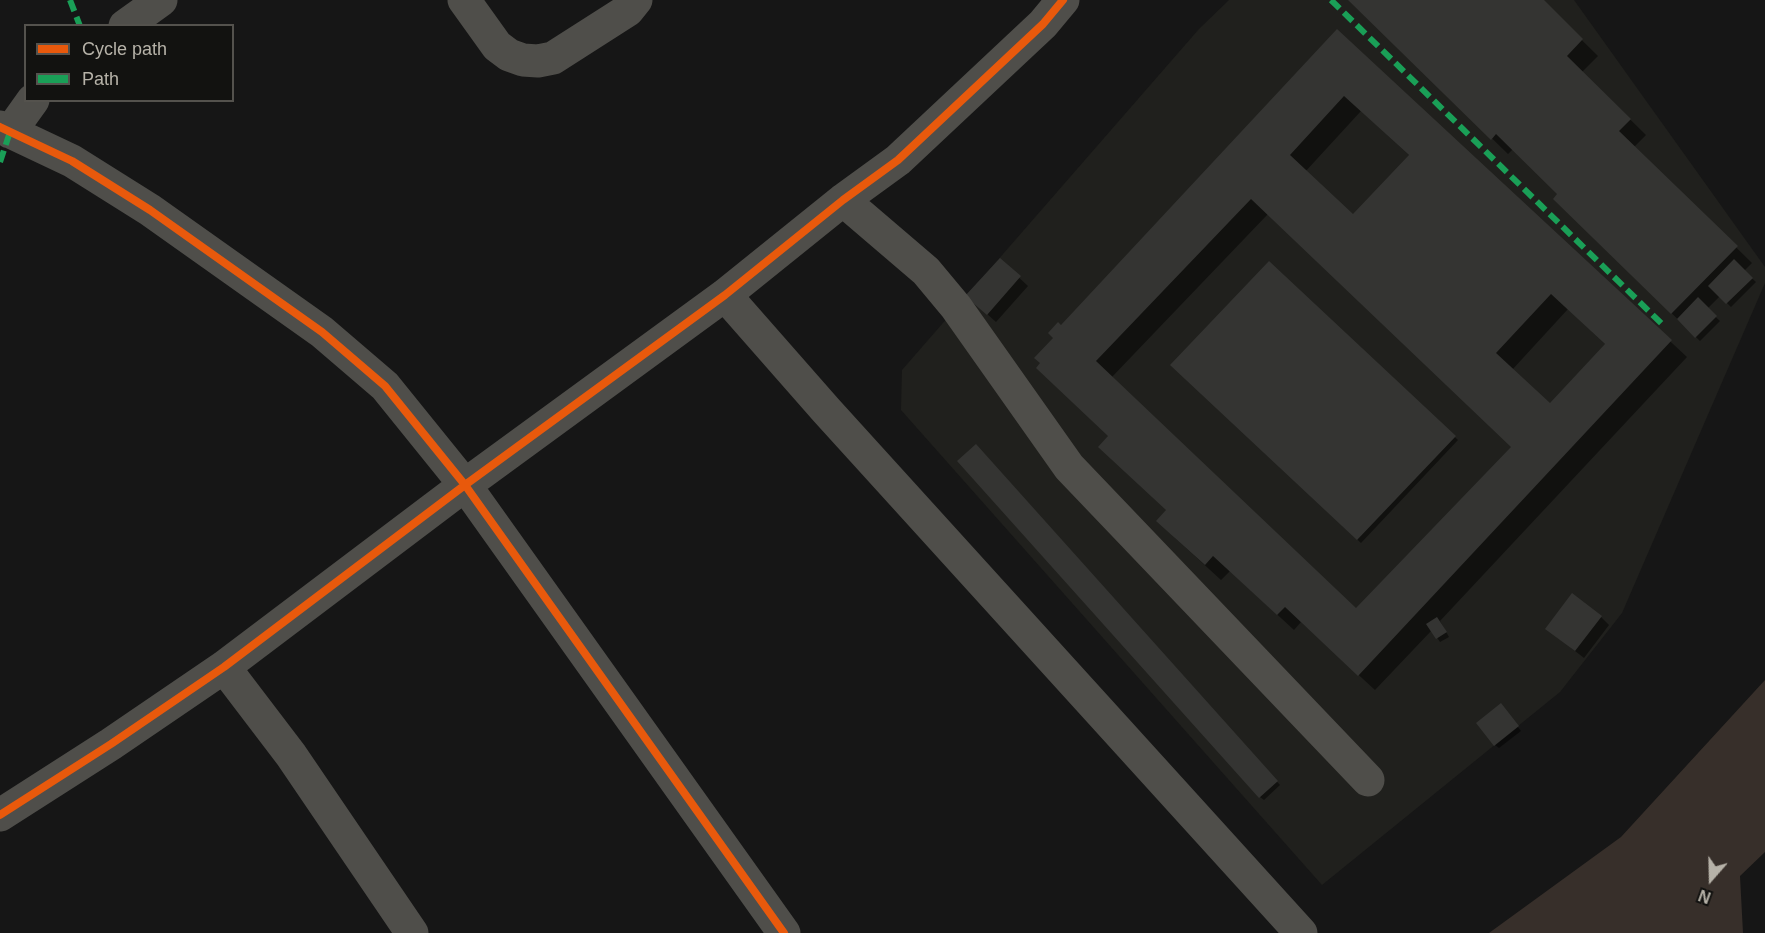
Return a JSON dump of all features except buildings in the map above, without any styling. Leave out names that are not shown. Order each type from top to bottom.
[{"type":"street","points":[[128,24],[161,0]]},
{"type":"street","points":[[464,0],[497,45],[509,55],[523,60],[538,61],[553,58],[628,10],[636,0]]},
{"type":"street","points":[[0,815],[111,744],[224,667],[465,485],[725,295],[843,200],[898,160],[1043,24],[1063,0]]},
{"type":"street","points":[[31,102],[5,130],[72,161],[150,210],[322,332],[386,386],[465,485],[784,933]]},
{"type":"street","points":[[843,200],[926,271],[956,308],[1069,467],[1368,780]]},
{"type":"street","points":[[725,295],[826,410],[1301,933]]},
{"type":"street","points":[[224,667],[291,755],[412,933]]},
{"type":"shaded area","points":[[1229,0],[1574,0],[1765,267],[1765,283],[1622,613],[1560,692],[1322,885],[901,410],[902,370],[1199,29]]},
{"type":"shaded area","points":[[1765,680],[1765,852],[1740,876],[1743,933],[1489,933],[1621,837]]},
{"type":"marked path","points":[[70,0],[79,24]]},
{"type":"marked path","points":[[1331,0],[1662,324]]},
{"type":"marked path","points":[[0,162],[10,132]]},
{"type":"cycle path","points":[[0,815],[111,744],[224,667],[465,485],[725,295],[843,200],[898,160],[1043,24],[1063,0]]},
{"type":"cycle path","points":[[0,127],[72,161],[150,210],[322,332],[385,386],[465,485],[784,933]]}]
